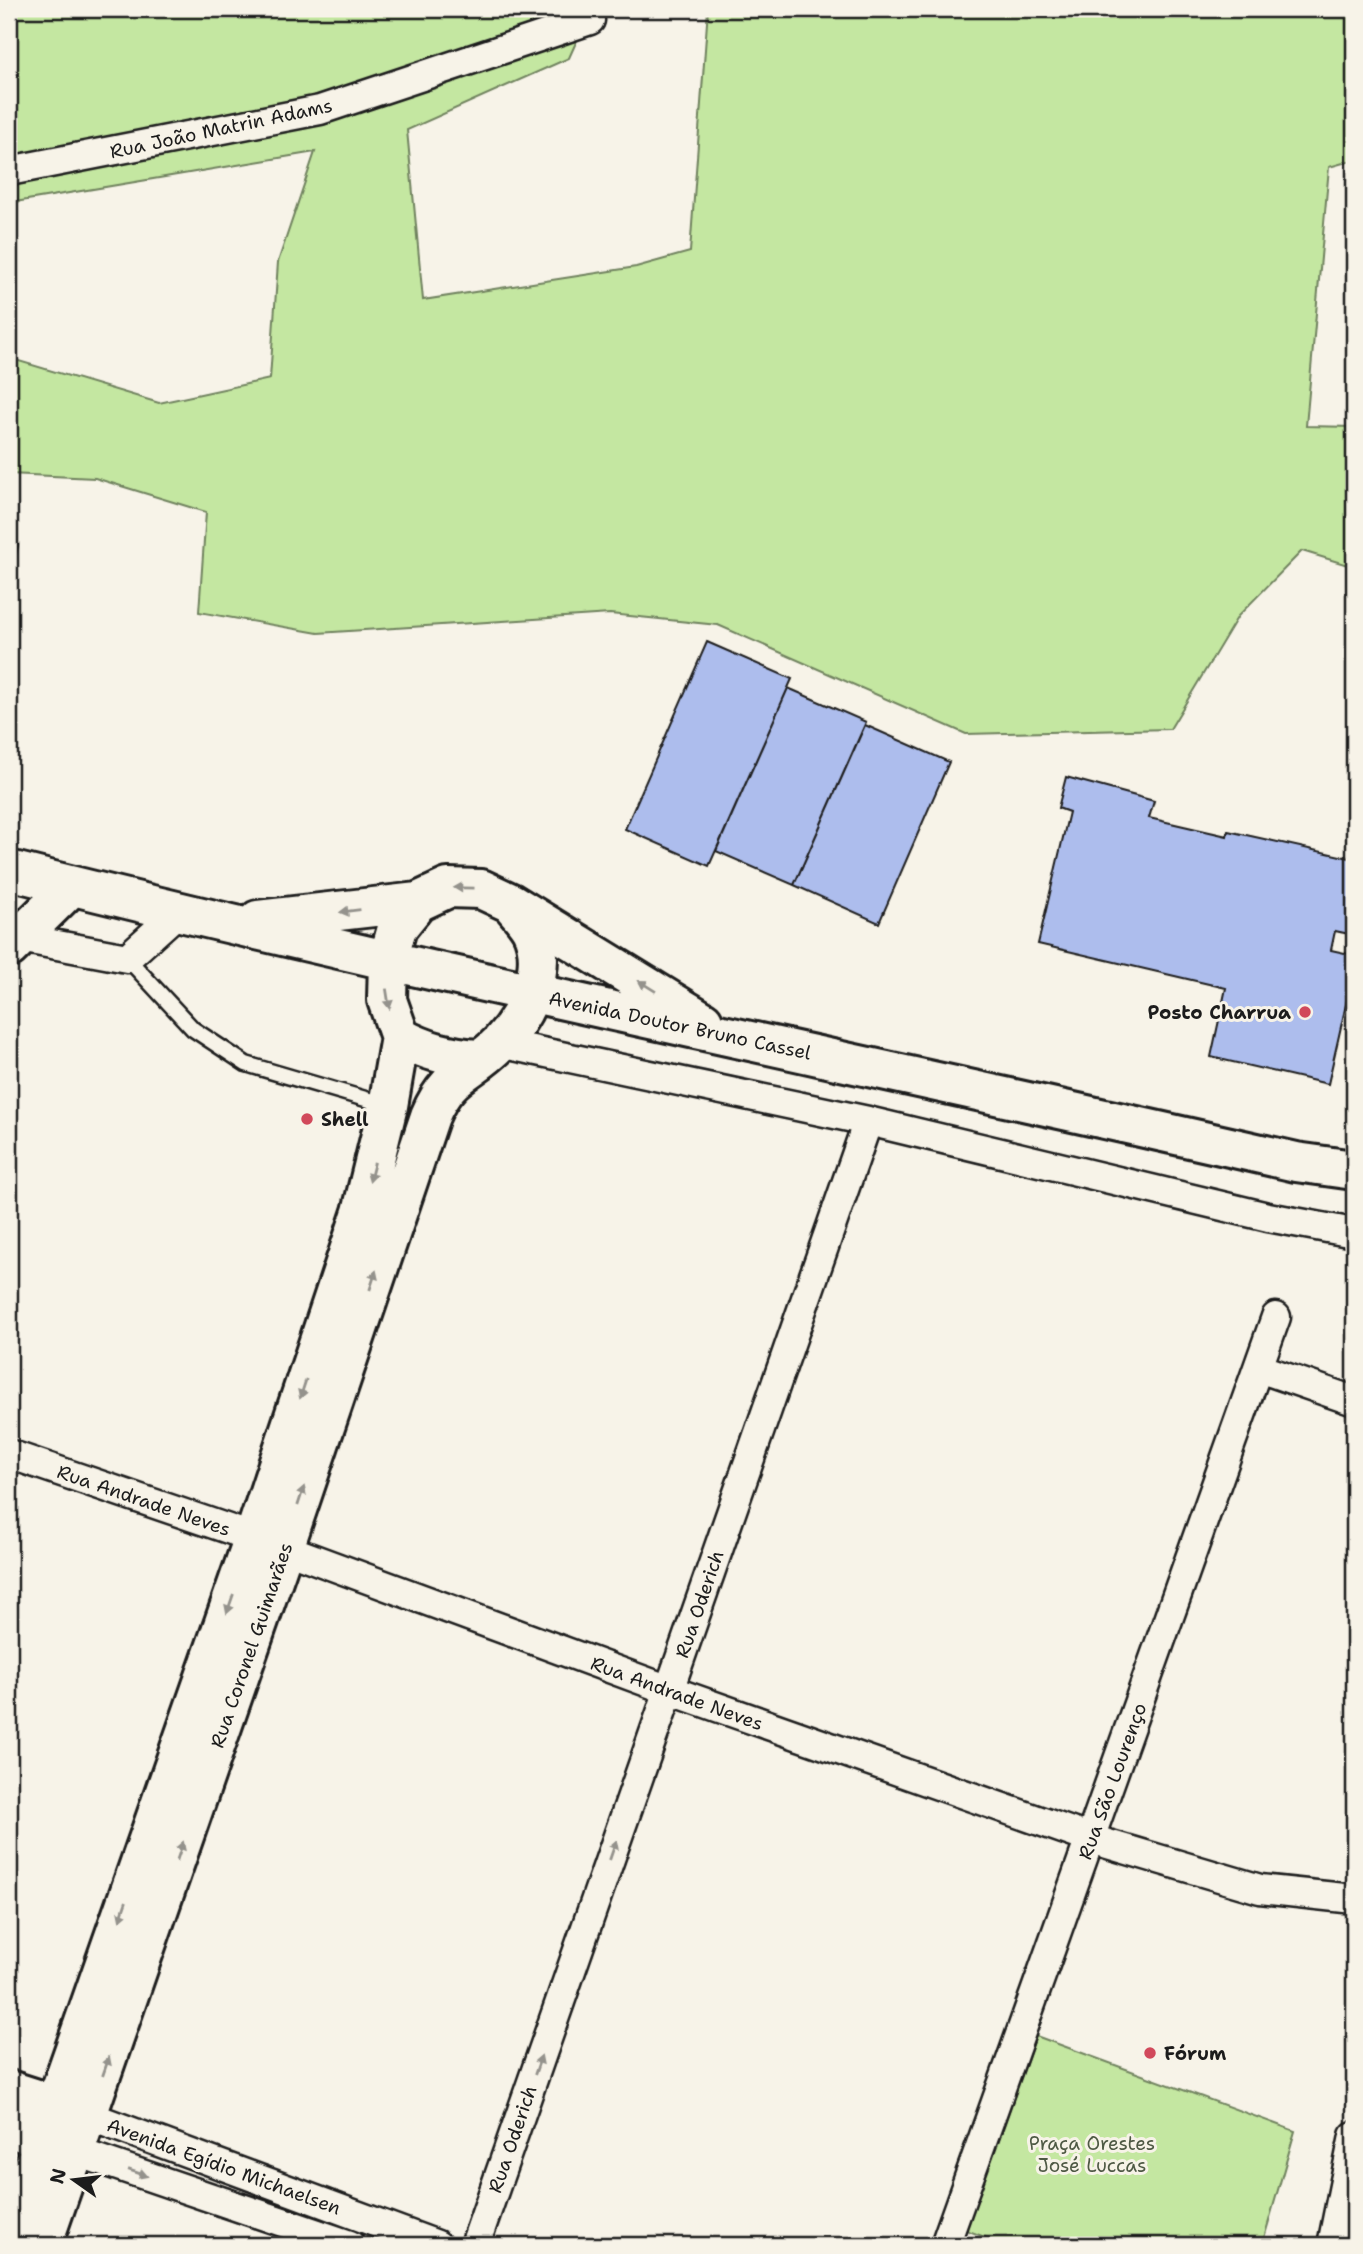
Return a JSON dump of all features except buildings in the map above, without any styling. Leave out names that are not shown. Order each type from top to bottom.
[{"type":"main road","name":"Avenida Doutor Bruno Cassel","points":[[9,870],[532,994],[1296,1162],[1354,1170]]},
{"type":"main road","points":[[12,941],[72,886]]},
{"type":"main road","points":[[228,923],[418,902],[448,888],[481,889],[511,903],[725,1035]]},
{"type":"main road","name":"Rua Coronel Guimarães","points":[[269,1543],[362,1212],[388,1106],[400,1037],[387,1000],[388,960],[397,928],[418,902]]},
{"type":"main road","name":"Rua Coronel Guimarães","points":[[9,2237],[54,2128],[269,1543],[430,1116],[439,1095],[458,1074],[489,1051],[518,1020],[532,994],[539,961],[531,929],[511,903]]},
{"type":"main road","points":[[400,1037],[438,1054],[489,1051]]},
{"type":"main road","name":"Avenida Egídio Michaelsen","points":[[9,2090],[54,2128]]},
{"type":"main road","name":"Rua Coronel Guimarães","points":[[42,2245],[54,2128]]},
{"type":"street","name":"Rua João Matrin Adams","points":[[9,171],[320,110],[590,20]]},
{"type":"street","points":[[12,941],[127,958],[178,912]]},
{"type":"street","points":[[489,1051],[868,1121],[1268,1217],[1354,1233]]},
{"type":"street","name":"Rua Oderich","points":[[475,2245],[868,1121]]},
{"type":"street","name":"Rua São Lourenço","points":[[945,2245],[1276,1317]]},
{"type":"street","points":[[1259,1368],[1354,1401]]},
{"type":"street","name":"Rua Andrade Neves","points":[[9,1454],[269,1543],[669,1690],[1091,1839],[1260,1889],[1354,1899]]},
{"type":"street","name":"Avenida Egídio Michaelsen","points":[[54,2128],[350,2245]]},
{"type":"street","name":"Avenida Egídio Michaelsen","points":[[54,2128],[437,2245]]},
{"type":"street","points":[[1332,2245],[1354,2136]]},
{"type":"lane","points":[[127,958],[193,1029],[246,1064],[388,1106]]},
{"type":"green space","points":[[9,9],[591,9],[569,58],[407,130],[423,300],[636,267],[690,252],[708,9],[1354,9],[1354,160],[1329,167],[1306,426],[1354,427],[1354,567],[1302,551],[1238,616],[1170,729],[966,734],[718,625],[610,614],[318,633],[199,612],[206,512],[95,478],[9,474],[9,358],[159,403],[270,379],[278,262],[315,152],[9,203]]},
{"type":"green space","name":"Praça Orestes José Luccas","points":[[1036,2036],[1295,2131],[1262,2245],[1006,2245],[966,2230]]},
{"type":"place","name":"Posto Charrua","points":[[1305,1012]]},
{"type":"place","name":"Shell","points":[[307,1119]]},
{"type":"place","name":"Fórum","points":[[1150,2053]]}]
